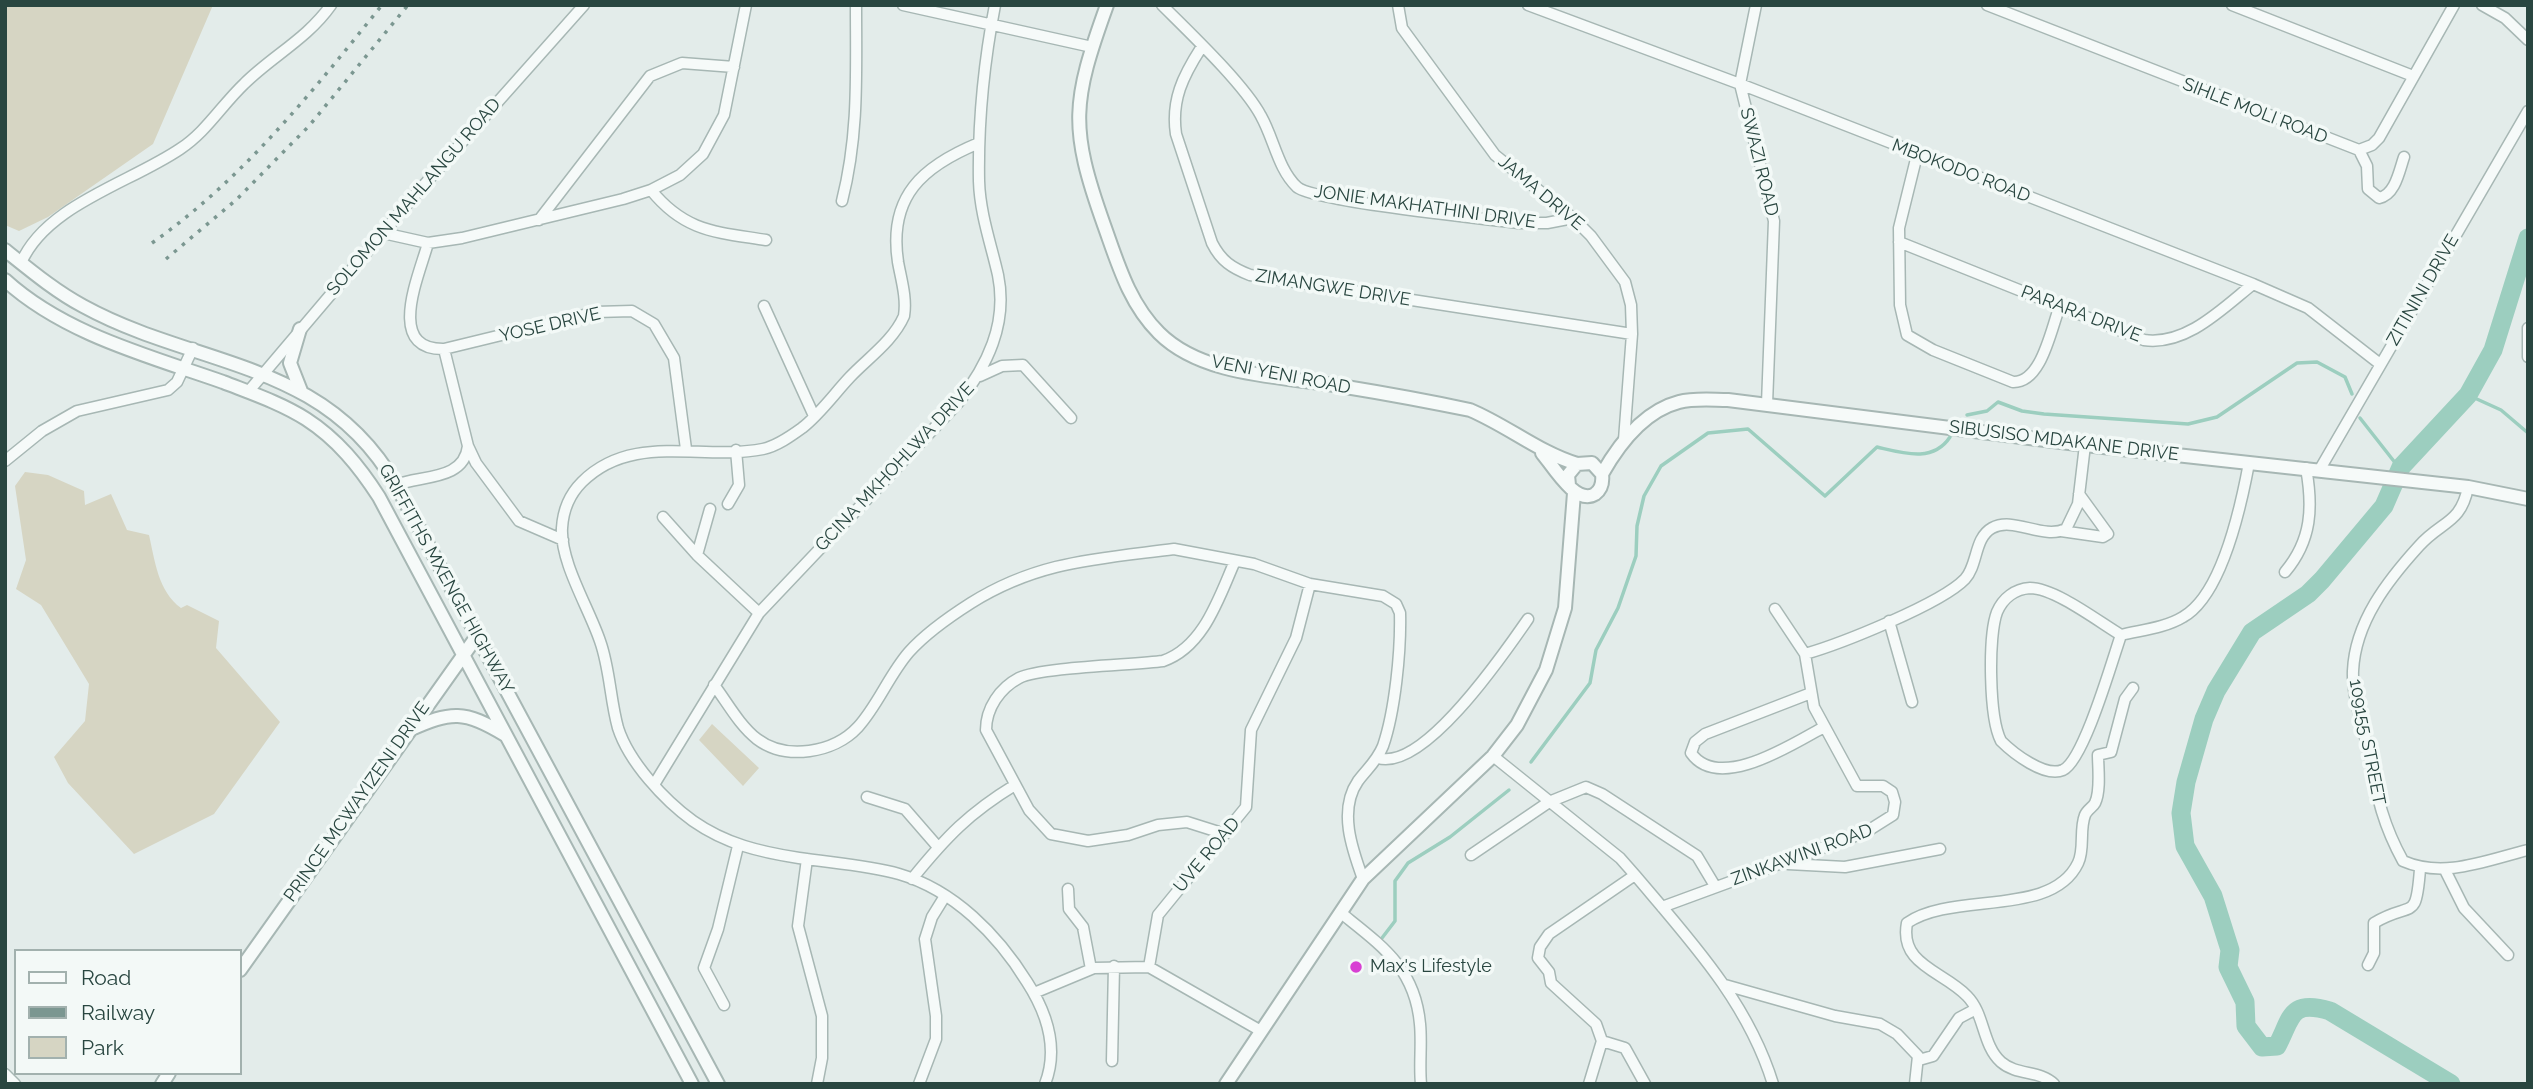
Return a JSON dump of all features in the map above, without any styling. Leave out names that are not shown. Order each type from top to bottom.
[{"type":"street","points":[[21,263],[33,239],[47,228],[104,190],[172,155],[196,138],[243,85],[295,45],[331,5]]},
{"type":"street","name":"SOLOMON MAHLANGU ROAD","points":[[248,392],[383,233],[584,5]]},
{"type":"street","points":[[383,233],[428,243],[538,220],[652,190],[680,175],[703,154],[724,115],[746,5]]},
{"type":"street","points":[[842,201],[854,156],[856,5]]},
{"type":"street","points":[[903,5],[1092,47]]},
{"type":"street","name":"GCINA MKHOHLWA DRIVE","points":[[655,783],[759,613],[958,404],[980,376],[993,348],[1000,296],[982,207],[979,143],[995,5]]},
{"type":"street","name":"VENI YENI ROAD","points":[[1107,5],[1080,93],[1079,145],[1087,178],[1128,290],[1142,313],[1161,335],[1205,361],[1232,369],[1470,410],[1500,424],[1539,450],[1577,464],[1592,463]]},
{"type":"street","name":"JONIE MAKHATHINI DRIVE","points":[[1162,5],[1245,92],[1261,116],[1287,173],[1302,191],[1518,223],[1547,223],[1573,218]]},
{"type":"street","name":"JAMA DRIVE","points":[[1398,5],[1402,28],[1495,155],[1573,218],[1591,236],[1625,282],[1631,305],[1632,334],[1620,444]]},
{"type":"street","name":"MBOKODO ROAD","points":[[1528,5],[1740,84],[2253,284],[2308,308],[2380,364]]},
{"type":"street","name":"SWAZI ROAD","points":[[1756,5],[1740,84],[1774,221],[1767,404]]},
{"type":"street","name":"SIHLE MOLI ROAD","points":[[1987,5],[2359,150]]},
{"type":"street","points":[[2232,5],[2413,76]]},
{"type":"street","points":[[2404,157],[2388,196],[2379,198],[2368,189],[2367,166],[2359,150],[2372,145],[2379,138],[2454,5]]},
{"type":"street","points":[[2482,5],[2505,18],[2528,40]]},
{"type":"street","name":"ZIMANGWE DRIVE","points":[[1201,48],[1178,92],[1174,116],[1176,134],[1212,243],[1218,256],[1234,269],[1250,275],[1373,296],[1632,334]]},
{"type":"street","points":[[538,220],[650,76],[682,63],[734,67]]},
{"type":"street","name":"ZITININI DRIVE","points":[[2320,469],[2528,111]]},
{"type":"street","points":[[979,143],[943,160],[926,173],[907,195],[896,224],[904,316],[887,341],[814,416],[777,443],[764,449],[640,452],[614,458],[590,474],[577,487],[565,508],[563,540],[565,552],[607,661],[619,731],[642,768],[655,783],[692,820],[738,846],[877,870],[912,879],[945,896],[1003,944],[1034,993],[1051,1042],[1052,1061],[1045,1084]]},
{"type":"street","points":[[1917,155],[1901,211],[1899,242],[1900,305],[1907,335],[1919,344],[2012,382],[2026,380],[2037,366],[2060,306]]},
{"type":"street","points":[[652,190],[667,209],[682,221],[705,230],[766,240]]},
{"type":"street","name":"PARARA DRIVE","points":[[1899,242],[2144,340],[2166,341],[2189,332],[2253,284]]},
{"type":"street","points":[[428,243],[410,305],[410,331],[424,346],[444,349],[468,446],[476,463],[519,521],[563,540]]},
{"type":"street","name":"GRIFFITHS MXENGE HIGHWAY","points":[[5,250],[84,307],[262,373],[331,410],[364,438],[396,485],[718,1084]]},
{"type":"street","name":"GRIFFITHS MXENGE HIGHWAY","points":[[5,280],[44,309],[85,331],[248,392],[304,418],[334,440],[361,469],[379,497],[692,1084]]},
{"type":"street","points":[[764,306],[814,416]]},
{"type":"street","name":"YOSE DRIVE","points":[[444,349],[596,313],[632,311],[654,324],[674,358],[687,450]]},
{"type":"street","points":[[2528,328],[2528,357]]},
{"type":"street","points":[[300,330],[290,363],[300,391]]},
{"type":"street","points":[[5,461],[42,431],[77,411],[162,393],[172,387],[185,369],[193,348]]},
{"type":"street","points":[[980,376],[1002,366],[1023,365],[1071,418]]},
{"type":"street","name":"SIBUSISO MDAKANE DRIVE","points":[[1592,463],[1620,444],[1644,421],[1679,402],[1767,404],[2085,445],[2468,487],[2528,499]]},
{"type":"street","name":"SIBUSISO MDAKANE DRIVE","points":[[1602,474],[1620,444]]},
{"type":"street","points":[[2061,531],[2072,521],[2079,494],[2085,445]]},
{"type":"street","points":[[396,485],[411,478],[449,472],[465,460],[468,446]]},
{"type":"street","points":[[728,504],[739,485],[736,450]]},
{"type":"street","name":"VENI YENI ROAD","points":[[1539,450],[1572,489]]},
{"type":"street","points":[[1226,1084],[1363,879],[1493,756],[1517,725],[1546,670],[1565,608],[1577,518],[1588,496],[1600,488],[1602,474],[1592,463]]},
{"type":"street","points":[[2121,635],[2081,749],[2068,766],[2057,771],[2044,769],[2001,741],[1996,722],[1993,644],[1997,612],[2003,601],[2016,591],[2039,589],[2121,635],[2172,623],[2200,604],[2214,580],[2242,502],[2249,463]]},
{"type":"street","points":[[1572,548],[1572,489],[1568,475],[1577,464]]},
{"type":"street","points":[[2285,572],[2308,533],[2311,505],[2306,468]]},
{"type":"street","name":"109155 STREET","points":[[2420,869],[2403,861],[2378,807],[2353,671],[2368,612],[2420,544],[2453,520],[2465,506],[2468,487]]},
{"type":"street","points":[[1572,489],[1588,496]]},
{"type":"street","points":[[1805,654],[1831,647],[1889,621],[1961,583],[1972,570],[1983,536],[1990,529],[2007,525],[2103,537],[2108,534],[2079,494]]},
{"type":"street","points":[[697,555],[710,509]]},
{"type":"street","points":[[663,517],[697,555],[759,613]]},
{"type":"street","points":[[714,685],[745,727],[766,745],[799,752],[841,743],[858,727],[908,653],[926,635],[970,604],[1024,574],[1091,560],[1174,549],[1195,550],[1254,564],[1310,584],[1383,596],[1398,609],[1399,639],[1390,716],[1378,758],[1358,781],[1348,806],[1354,855],[1363,879]]},
{"type":"street","points":[[1225,834],[1186,822],[1158,825],[1106,839],[1071,840],[1051,834],[1039,824],[986,730],[990,709],[1003,689],[1019,678],[1038,673],[1170,659],[1190,645],[1201,631],[1235,561]]},
{"type":"street","name":"UVE ROAD","points":[[1149,967],[1158,915],[1245,807],[1251,730],[1296,638],[1310,584]]},
{"type":"street","name":"ZINKAWINI ROAD","points":[[1662,907],[1880,825],[1895,808],[1892,792],[1884,786],[1857,786],[1853,782],[1843,757],[1814,707],[1805,654],[1775,609]]},
{"type":"street","points":[[1378,758],[1391,760],[1409,752],[1461,709],[1528,619]]},
{"type":"street","points":[[1889,621],[1912,702]]},
{"type":"street","name":"PRINCE MCWAYIZENI DRIVE","points":[[242,967],[477,636]]},
{"type":"street","points":[[2054,1084],[2043,1075],[2020,1072],[2002,1063],[1994,1054],[1976,1009],[1966,994],[1926,968],[1911,953],[1905,931],[1907,923],[1920,914],[2037,895],[2056,889],[2068,878],[2080,861],[2085,814],[2096,802],[2098,754],[2111,752],[2125,699],[2133,688]]},
{"type":"street","points":[[1811,693],[1705,734],[1692,746],[1691,753],[1697,760],[1721,767],[1744,766],[1824,727]]},
{"type":"street","points":[[408,730],[437,717],[461,714],[487,723],[506,735]]},
{"type":"street","points":[[1493,756],[1620,858],[1635,875],[1725,985],[1755,1032],[1773,1084]]},
{"type":"street","points":[[912,879],[938,847],[976,809],[1015,785]]},
{"type":"street","points":[[1471,855],[1549,802],[1582,787],[1598,792],[1698,856],[1715,886]]},
{"type":"street","points":[[867,797],[905,809],[938,847]]},
{"type":"street","points":[[724,1005],[704,968],[718,929],[723,899],[738,846]]},
{"type":"street","points":[[1784,863],[1845,867],[1940,849]]},
{"type":"street","points":[[2368,965],[2374,953],[2374,923],[2412,909],[2418,900],[2420,869],[2445,870],[2528,850]]},
{"type":"street","points":[[807,859],[798,926],[822,1016],[822,1058],[817,1084]]},
{"type":"street","points":[[2445,870],[2464,908],[2508,955]]},
{"type":"street","points":[[1589,1084],[1602,1041],[1596,1024],[1550,983],[1549,972],[1540,963],[1538,953],[1549,934],[1635,875]]},
{"type":"street","points":[[1068,889],[1069,909],[1083,927],[1091,969]]},
{"type":"street","points":[[919,1084],[936,1039],[936,1016],[925,939],[932,917],[945,896]]},
{"type":"street","points":[[1341,913],[1389,953],[1403,968],[1413,986],[1420,1027],[1421,1084]]},
{"type":"street","points":[[1112,1061],[1114,966]]},
{"type":"street","points":[[1034,993],[1091,969],[1114,966],[1149,967],[1261,1031]]},
{"type":"street","points":[[1725,985],[1835,1016],[1880,1024],[1907,1042],[1919,1060],[1915,1084]]},
{"type":"street","points":[[1919,1060],[1933,1056],[1959,1018],[1976,1009]]},
{"type":"street","points":[[1602,1041],[1625,1048],[1645,1084]]},
{"type":"street","points":[[5,1074],[15,1084]]},
{"type":"green space","points":[[5,5],[213,5],[153,144],[48,217],[19,231],[5,225]]},
{"type":"green space","points":[[25,472],[48,475],[84,491],[85,505],[111,494],[127,530],[149,535],[159,575],[167,593],[181,608],[187,605],[219,621],[216,648],[280,722],[214,814],[134,854],[68,783],[54,757],[85,721],[89,684],[41,605],[16,589],[26,560],[15,486]]},
{"type":"green space","points":[[712,724],[759,768],[743,786],[699,740]]},
{"type":"waterway","points":[[2451,1084],[2330,1011],[2317,1008],[2299,1009],[2290,1019],[2277,1046],[2262,1047],[2246,1026],[2245,1002],[2228,967],[2230,950],[2213,896],[2185,846],[2181,813],[2186,782],[2204,719],[2216,691],[2252,632],[2308,594],[2322,580],[2384,506],[2401,467],[2468,395],[2493,350],[2528,238]]},
{"type":"waterway","points":[[1967,415],[1987,411],[1998,402],[2022,411],[2044,414],[2188,424],[2217,417],[2297,363],[2317,362],[2345,377],[2352,394]]},
{"type":"waterway","points":[[2468,395],[2501,410],[2528,433]]},
{"type":"waterway","points":[[2360,418],[2400,469]]},
{"type":"waterway","points":[[1531,762],[1590,683],[1596,650],[1618,608],[1636,556],[1637,526],[1644,496],[1661,466],[1708,433],[1748,429],[1825,496],[1877,447],[1907,453],[1926,453],[1943,445],[1950,437]]},
{"type":"waterway","points":[[1382,938],[1395,921],[1395,881],[1408,863],[1450,837],[1509,790]]},
{"type":"railway","points":[[152,243],[217,191],[247,162],[303,101],[382,5]]},
{"type":"railway","points":[[166,259],[236,200],[309,126],[408,5]]},
{"type":"place","name":"Max's Lifestyle","points":[[1356,967]]}]
